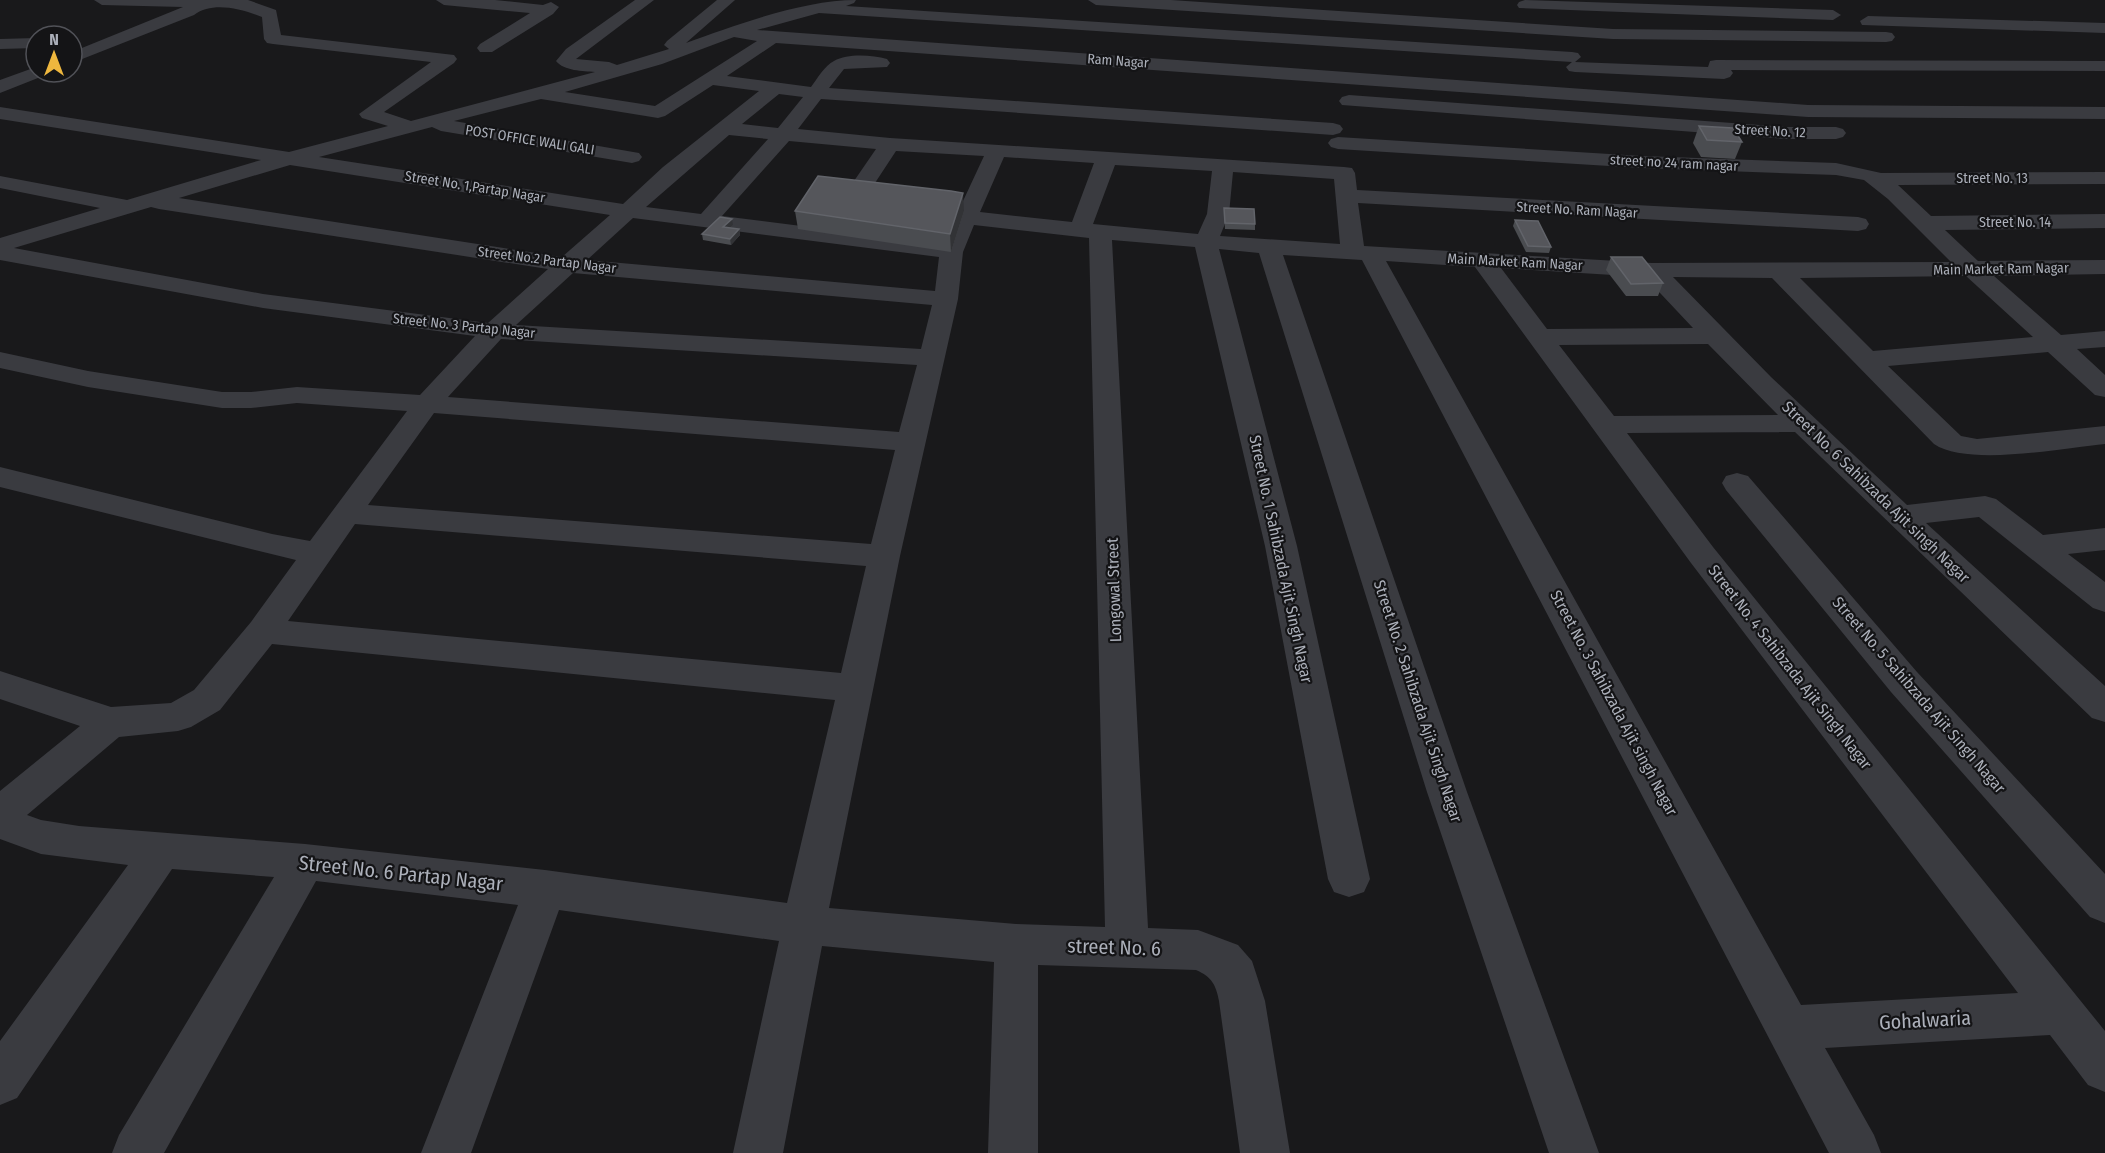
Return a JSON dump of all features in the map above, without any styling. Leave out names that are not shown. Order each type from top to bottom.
[{"type":"street","points":[[102,0],[244,4],[270,14],[273,39],[448,59],[369,114],[420,126]]},
{"type":"street","points":[[455,0],[508,3],[546,10]]},
{"type":"street","points":[[486,48],[563,0]]},
{"type":"street","points":[[625,69],[565,62],[566,58],[646,0]]},
{"type":"street","points":[[656,60],[727,0]]},
{"type":"street","points":[[0,245],[290,158],[420,126],[625,69],[733,32],[848,0]]},
{"type":"street","points":[[863,12],[878,0]]},
{"type":"street","points":[[1096,0],[1334,8],[1563,30],[1689,36],[1886,37]]},
{"type":"street","points":[[84,53],[188,11],[197,3]]},
{"type":"street","points":[[1512,4],[1861,15],[2105,28]]},
{"type":"street","points":[[1556,4],[1586,94]]},
{"type":"street","points":[[820,9],[1574,62],[1720,69],[2105,66]]},
{"type":"street","points":[[1861,15],[1920,66]]},
{"type":"street","name":"Ram Nagar","points":[[733,32],[772,38],[1760,108],[2105,113]]},
{"type":"street","points":[[1689,36],[1821,168]]},
{"type":"street","points":[[638,125],[772,38]]},
{"type":"street","points":[[0,44],[24,43]]},
{"type":"street","points":[[707,220],[782,136],[838,65],[848,62],[867,62],[1067,76]]},
{"type":"street","points":[[0,87],[24,77]]},
{"type":"street","points":[[1327,77],[1346,196],[1361,253]]},
{"type":"street","name":"street no 24 ram nagar","points":[[709,79],[816,93],[1336,136],[1731,192],[1821,168],[1860,171],[1878,179],[1972,269],[2105,389]]},
{"type":"street","points":[[0,685],[111,722],[136,722],[178,717],[207,700],[263,631],[316,553],[426,405],[494,330],[671,172],[775,88]]},
{"type":"street","points":[[540,93],[658,112]]},
{"type":"street","name":"Street No. 12","points":[[1329,100],[1786,133],[1857,133]]},
{"type":"street","points":[[758,1153],[804,925],[884,556],[946,299],[951,252],[966,217],[1034,110]]},
{"type":"street","name":"Street No. 1,Partap Nagar","points":[[0,113],[627,211],[951,252]]},
{"type":"street","name":"POST OFFICE WALI GALI","points":[[420,126],[632,157]]},
{"type":"street","points":[[726,129],[782,136],[890,144],[1344,173]]},
{"type":"street","points":[[2081,132],[2105,132]]},
{"type":"street","points":[[599,151],[618,138]]},
{"type":"street","points":[[865,181],[890,144]]},
{"type":"street","points":[[1090,231],[1107,157]]},
{"type":"street","points":[[1205,241],[1215,229],[1218,218],[1223,164]]},
{"type":"street","name":"Street No. 13","points":[[1878,179],[2105,178]]},
{"type":"street","name":"Street No.2 Partap Nagar","points":[[0,182],[567,265],[946,299]]},
{"type":"street","name":"Street No. Ram Nagar","points":[[1346,196],[1731,192],[1776,221],[1858,224]]},
{"type":"street","points":[[791,231],[805,212]]},
{"type":"street","name":"Main Market Ram Nagar","points":[[966,217],[1269,247],[1652,270],[1788,254],[1809,271],[2105,267]]},
{"type":"street","points":[[1776,221],[1788,254],[1866,360],[1944,438],[1953,444],[1977,448],[2105,435]]},
{"type":"street","name":"Street No. 14","points":[[1926,223],[2105,221]]},
{"type":"street","name":"Longowal Street","points":[[1090,231],[1127,947]]},
{"type":"street","name":"Street No. 1 Sahibzada Ajit Singh Nagar","points":[[1205,241],[1281,546],[1349,879]]},
{"type":"street","name":"Street No. 2 Sahibzada Ajit Singh Nagar","points":[[1269,247],[1447,792],[1574,1153]]},
{"type":"street","name":"Street No. 3 Partap Nagar","points":[[0,253],[263,301],[494,330],[932,358]]},
{"type":"street","name":"Street No. 3 Sahibzada Ajit singh Nagar","points":[[1361,253],[1857,1153]]},
{"type":"street","name":"Street No. 4 Sahibzada Ajit Singh Nagar","points":[[1483,261],[1702,555],[2105,1068]]},
{"type":"street","name":"Street No. 6 Sahibzada Ajit singh Nagar","points":[[1652,270],[1714,336],[1802,423],[2105,708]]},
{"type":"street","points":[[1540,337],[1714,336]]},
{"type":"street","points":[[1866,360],[2105,339]]},
{"type":"street","points":[[0,360],[88,379],[213,399],[251,400],[297,395],[911,442]]},
{"type":"street","points":[[1605,425],[1802,423]]},
{"type":"street","points":[[0,477],[260,542],[316,553]]},
{"type":"street","name":"Street No. 5 Sahibzada Ajit Singh Nagar","points":[[1737,483],[1904,682],[2105,904]]},
{"type":"street","points":[[1899,516],[1985,506],[2039,546],[2105,600]]},
{"type":"street","points":[[345,513],[884,556]]},
{"type":"street","points":[[2039,546],[2105,539]]},
{"type":"street","points":[[263,631],[856,688]]},
{"type":"street","points":[[0,814],[111,722]]},
{"type":"street","name":"Street No. 6 Partap Nagar","points":[[0,822],[42,837],[305,862],[545,889],[804,925]]},
{"type":"street","points":[[0,1081],[162,850]]},
{"type":"street","points":[[137,1153],[305,862]]},
{"type":"street","points":[[446,1153],[545,889]]},
{"type":"street","name":"street No. 6","points":[[804,925],[1016,944],[1198,950],[1222,960],[1236,976],[1242,1001],[1265,1153]]},
{"type":"street","points":[[1013,1153],[1016,944]]},
{"type":"street","name":"Gohalwaria","points":[[1789,1028],[2061,1012]]},
{"type":"building","points":[[1699,126],[1733,128],[1742,142],[1707,140]]},
{"type":"building","points":[[818,176],[963,193],[950,234],[795,211]]},
{"type":"building","points":[[1224,208],[1254,209],[1255,224],[1225,223]]},
{"type":"building","points":[[720,217],[732,219],[723,227],[739,229],[730,239],[702,234]]},
{"type":"building","points":[[1515,220],[1538,221],[1551,247],[1528,246]]},
{"type":"building","points":[[1611,257],[1642,257],[1663,283],[1631,284]]}]
